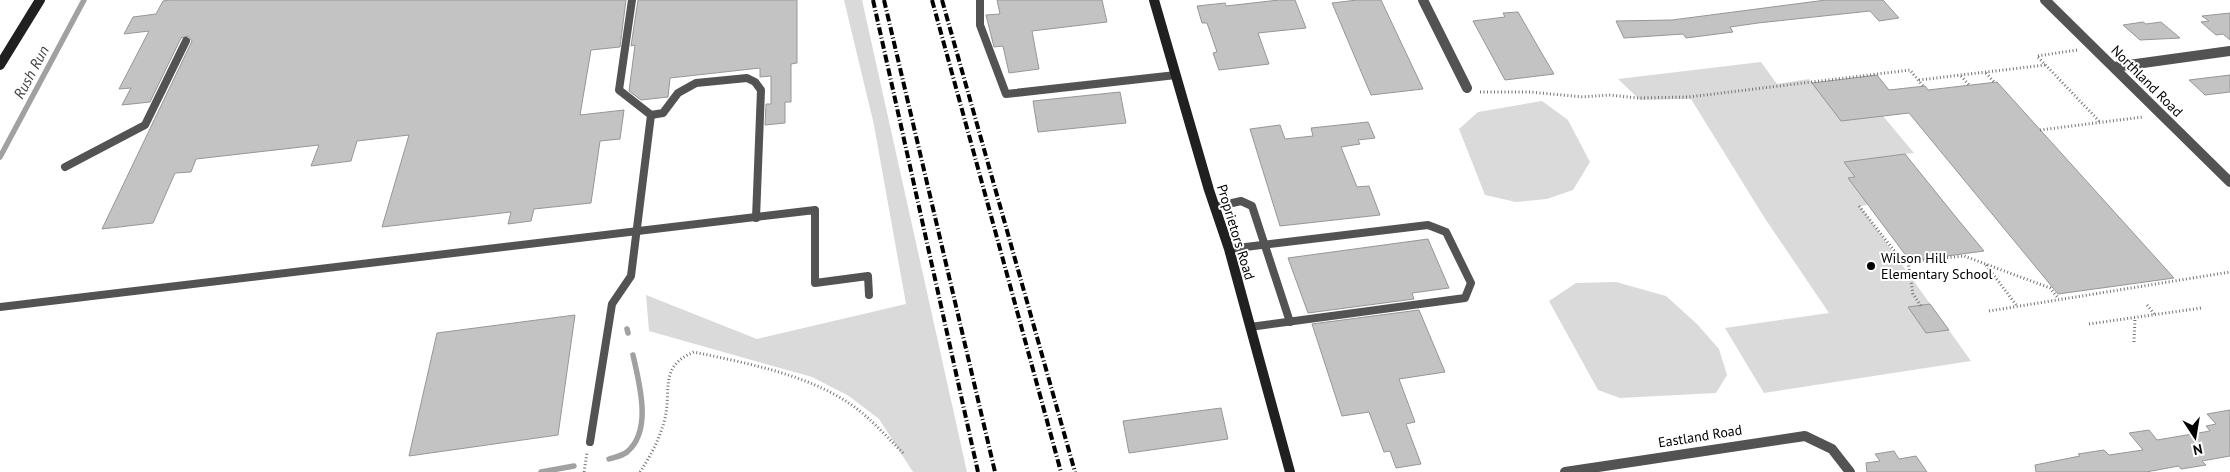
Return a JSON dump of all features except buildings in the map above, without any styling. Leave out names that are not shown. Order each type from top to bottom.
[{"type":"street","points":[[0,66],[40,0]]},
{"type":"street","name":"Proprietors Road","points":[[1154,0],[1229,249],[1290,472]]},
{"type":"street","points":[[1423,0],[1467,88]]},
{"type":"street","name":"Northland Road","points":[[2045,0],[2230,182]]},
{"type":"street","points":[[2114,68],[2230,51]]},
{"type":"street","name":"Eastland Road","points":[[1565,472],[1805,436],[1836,450],[1850,472]]},
{"type":"lane","points":[[632,0],[619,90],[652,115]]},
{"type":"lane","points":[[980,0],[980,25],[1006,94],[1176,75]]},
{"type":"lane","points":[[64,166],[145,125],[186,41]]},
{"type":"lane","points":[[652,115],[663,112],[678,93],[696,83],[746,78],[755,82],[761,90],[756,218]]},
{"type":"lane","points":[[590,442],[612,304],[631,276],[652,115]]},
{"type":"lane","points":[[1215,207],[1241,201],[1252,206],[1290,322]]},
{"type":"lane","points":[[0,307],[815,210],[815,283],[868,276],[869,295]]},
{"type":"lane","points":[[1229,249],[1428,225],[1446,232],[1471,283],[1465,298],[1250,327]]},
{"type":"path","points":[[2079,50],[2038,55],[2100,122]]},
{"type":"path","points":[[1919,80],[2046,65]]},
{"type":"path","points":[[1467,88],[1469,92],[1530,92],[1566,97],[1609,95],[1689,98],[1910,70],[1923,86]]},
{"type":"path","points":[[1986,73],[1994,82]]},
{"type":"path","points":[[1961,76],[1969,85]]},
{"type":"path","points":[[2040,130],[2143,117]]},
{"type":"path","points":[[1859,206],[1903,262],[1964,256],[2050,288],[2059,298]]},
{"type":"path","points":[[1908,262],[1913,294],[1921,306]]},
{"type":"path","points":[[1985,264],[2018,306]]},
{"type":"path","points":[[1989,311],[2059,298],[2133,289],[2230,272]]},
{"type":"path","points":[[2147,305],[2155,315]]},
{"type":"path","points":[[2089,324],[2201,308]]},
{"type":"path","points":[[2134,342],[2137,320],[2135,318]]},
{"type":"path","points":[[640,472],[654,450],[666,417],[667,385],[672,365],[682,356],[694,352],[791,375],[834,395],[855,408],[903,453]]},
{"type":"path","points":[[584,472],[590,442]]},
{"type":"shaded area","points":[[844,0],[862,0],[967,472],[913,472],[879,419],[849,396],[812,377],[649,331],[646,295],[757,339],[906,304],[874,125]]},
{"type":"shaded area","points":[[1761,62],[1777,84],[1809,79],[1812,83],[1883,116],[1914,153],[1844,162],[1855,177],[1849,178],[1868,205],[1860,206],[1971,361],[1764,393],[1725,328],[1829,313],[1764,217],[1691,99],[1640,100],[1618,79]]},
{"type":"shaded area","points":[[1542,101],[1568,120],[1590,162],[1573,190],[1547,199],[1516,202],[1485,195],[1459,129],[1478,112]]},
{"type":"shaded area","points":[[1616,282],[1666,296],[1697,324],[1719,349],[1727,375],[1716,393],[1620,398],[1598,390],[1549,301],[1576,283]]},
{"type":"waterway","name":"Rush Run","points":[[0,157],[84,0]]},
{"type":"waterway","points":[[627,329],[628,333]]},
{"type":"waterway","points":[[609,459],[627,452],[635,443],[640,432],[642,419],[641,392],[633,355]]},
{"type":"waterway","points":[[541,472],[574,466]]},
{"type":"railway","points":[[873,0],[978,472]]},
{"type":"railway","points":[[884,0],[995,472]]},
{"type":"railway","points":[[932,0],[1061,472]]},
{"type":"railway","points":[[942,0],[1075,472]]},
{"type":"place","name":"Wilson Hill Elementary School","points":[[1871,266]]}]
